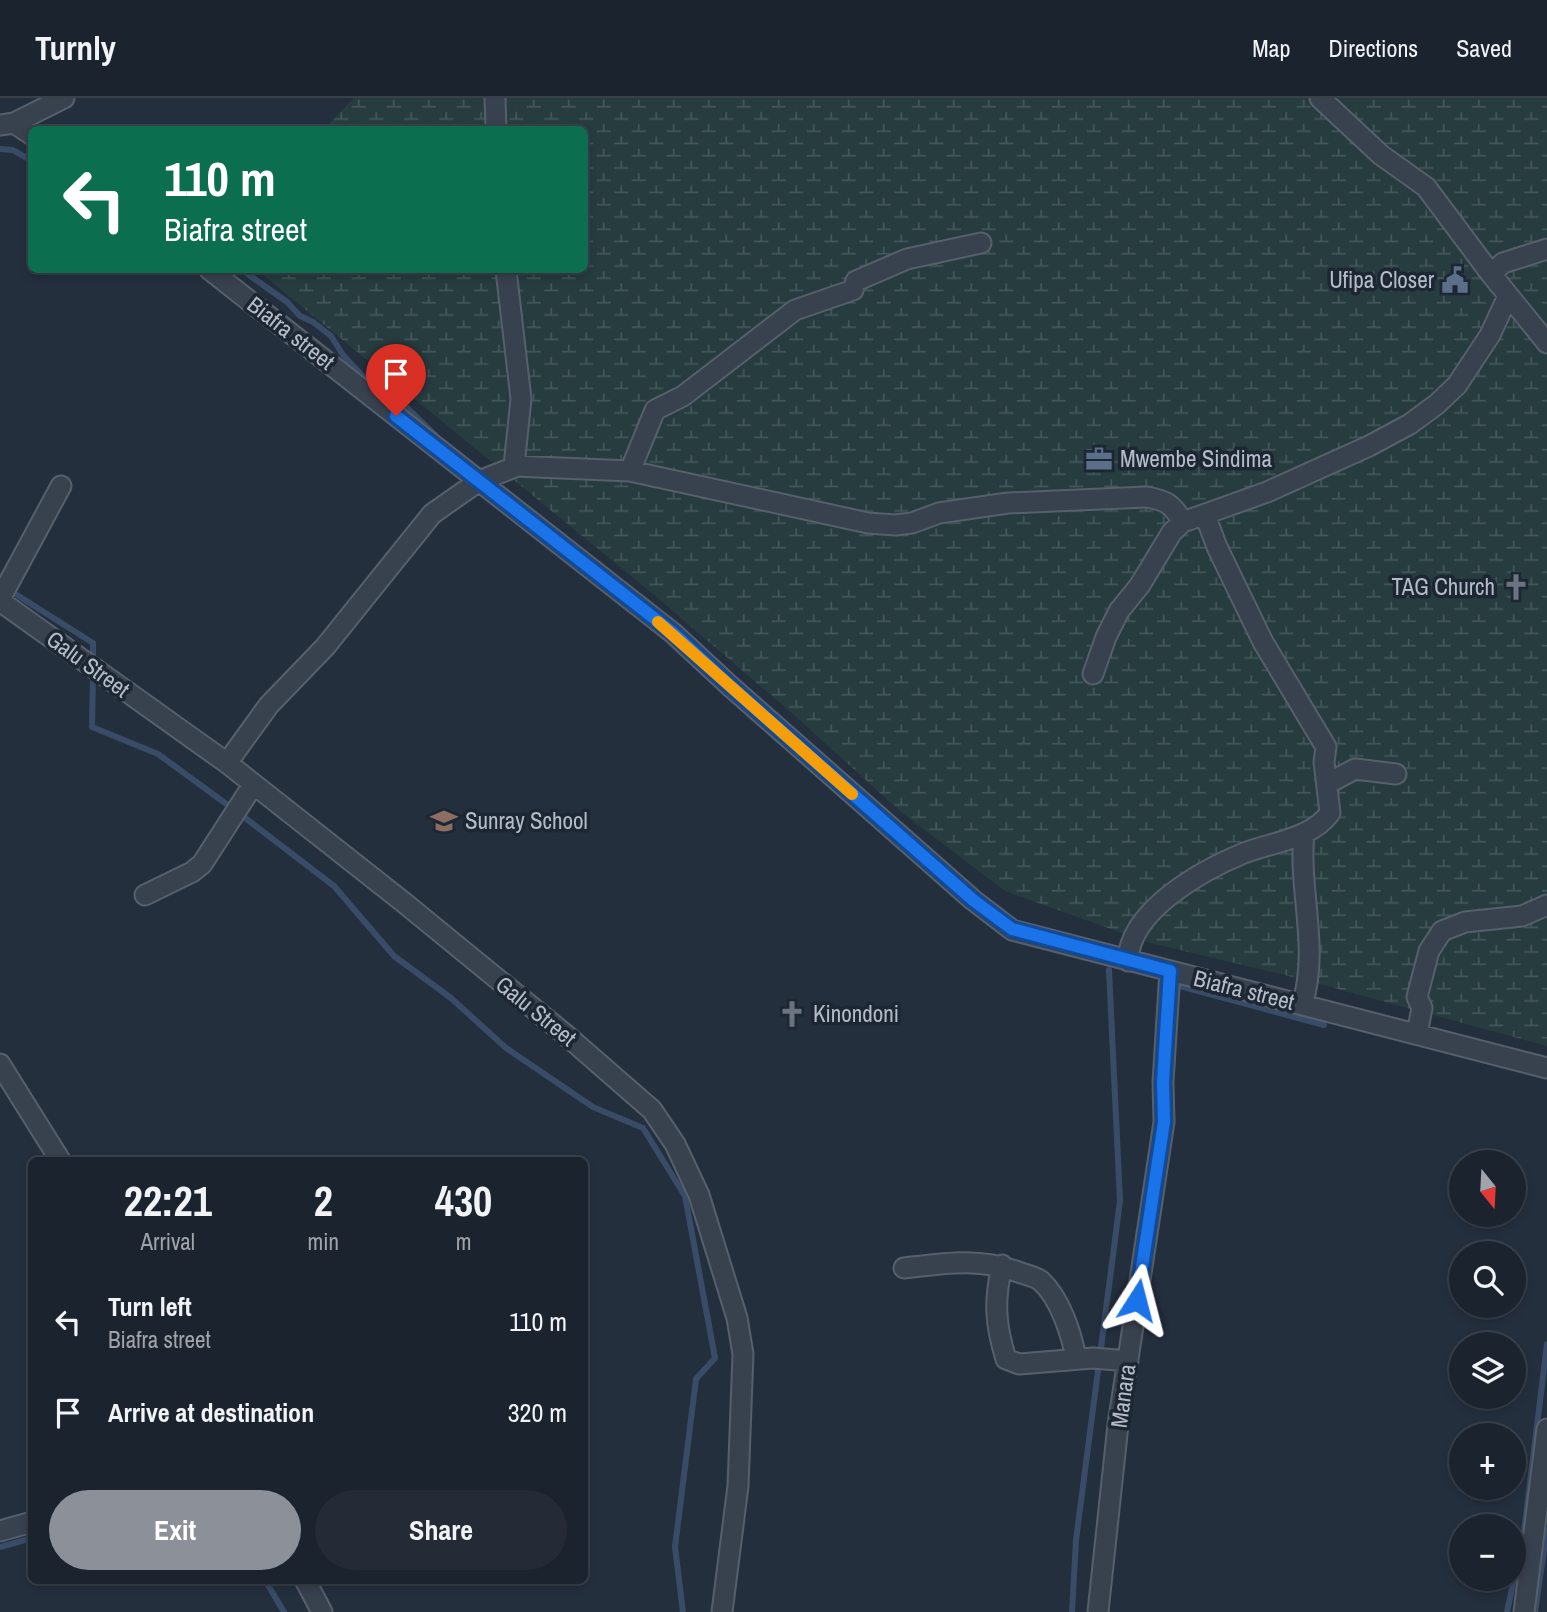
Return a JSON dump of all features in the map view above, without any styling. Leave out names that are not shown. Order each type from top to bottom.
[{"type":"street","points":[[7,124],[64,98]]},
{"type":"street","points":[[495,98],[496,126]]},
{"type":"street","points":[[1320,98],[1381,155],[1426,187],[1547,343]]},
{"type":"street","points":[[7,124],[28,133]]},
{"type":"street","points":[[631,471],[656,410],[683,396],[795,310],[853,290],[856,281],[907,259],[981,243]]},
{"type":"street","points":[[1491,274],[1503,263],[1547,249]]},
{"type":"street","name":"Biafra street","points":[[214,273],[673,633],[973,900],[1012,929],[1547,1068]]},
{"type":"street","points":[[506,273],[521,400],[514,466]]},
{"type":"street","points":[[1093,674],[1119,611],[1140,585],[1172,532],[1183,522],[1266,492],[1369,446],[1410,424],[1457,385],[1479,353],[1508,296]]},
{"type":"street","points":[[227,763],[269,705],[325,648],[432,514],[479,481],[514,466],[631,471],[867,523],[912,523],[940,513],[1008,503],[1146,497],[1163,499],[1176,510],[1183,522]]},
{"type":"street","points":[[0,600],[61,486]]},
{"type":"street","points":[[1128,961],[1131,941],[1148,915],[1191,879],[1245,853],[1304,833],[1323,822],[1330,813],[1324,762],[1326,747],[1263,642],[1217,547],[1205,515]]},
{"type":"street","name":"Galu Street","points":[[0,600],[227,763],[412,909],[652,1110],[675,1144],[699,1195],[737,1318],[743,1353],[738,1486],[722,1612]]},
{"type":"street","points":[[1327,784],[1355,769],[1396,774]]},
{"type":"street","points":[[145,895],[192,872],[202,864],[253,785]]},
{"type":"street","points":[[1302,1004],[1310,970],[1304,833]]},
{"type":"street","points":[[1417,1034],[1422,1008],[1417,997],[1421,980],[1429,951],[1442,931],[1465,922],[1522,916],[1547,905]]},
{"type":"street","name":"Manara","points":[[1098,1612],[1118,1425],[1164,1122],[1163,1082],[1170,971]]},
{"type":"street","points":[[0,1065],[58,1157]]},
{"type":"street","points":[[904,1268],[979,1262],[1002,1265],[1040,1280],[1053,1297],[1073,1337],[1092,1359]]},
{"type":"street","points":[[1002,1265],[996,1293],[998,1334],[1006,1359],[1012,1363],[1031,1364],[1092,1359],[1128,1361]]},
{"type":"street","points":[[1524,1612],[1547,1429]]},
{"type":"street","points":[[0,1531],[28,1523]]},
{"type":"street","points":[[307,1584],[322,1612]]},
{"type":"green space","points":[[354,98],[1547,98],[1547,1046],[1305,980],[1147,942],[1005,891],[901,812],[793,714],[653,594],[261,273],[588,273],[588,126],[327,126]]},
{"type":"waterway","points":[[0,149],[13,150],[28,159]]},
{"type":"waterway","points":[[246,273],[287,302],[300,316],[331,336],[343,355],[370,384],[398,399],[435,435]]},
{"type":"waterway","points":[[9,590],[93,643],[93,662]]},
{"type":"waterway","points":[[93,673],[92,727],[158,754],[334,886],[394,956],[451,998],[506,1048],[593,1107],[643,1128],[685,1196],[715,1358],[696,1379],[675,1547],[683,1612]]},
{"type":"waterway","points":[[1072,1612],[1076,1540],[1120,1201],[1109,970]]},
{"type":"waterway","points":[[1176,985],[1324,1025]]},
{"type":"waterway","points":[[1526,1516],[1547,1344]]},
{"type":"waterway","points":[[1535,1612],[1547,1530]]},
{"type":"waterway","points":[[0,1547],[28,1539]]},
{"type":"waterway","points":[[267,1584],[284,1612]]},
{"type":"waterway","points":[[1507,1612],[1511,1591]]},
{"type":"slow traffic","points":[[658,622],[852,794]]},
{"type":"place","name":"Ufipa Closer","points":[[1455,280]]},
{"type":"place","name":"Mwembe Sindima","points":[[1099,459]]},
{"type":"place","name":"TAG Church","points":[[1516,587]]},
{"type":"place","name":"Sunray School","points":[[444,821]]},
{"type":"place","name":"Kinondoni","points":[[792,1014]]},
{"type":"route","points":[[396,416],[673,633],[973,900],[1012,929],[1170,971],[1163,1082],[1164,1122],[1137,1300]]}]
